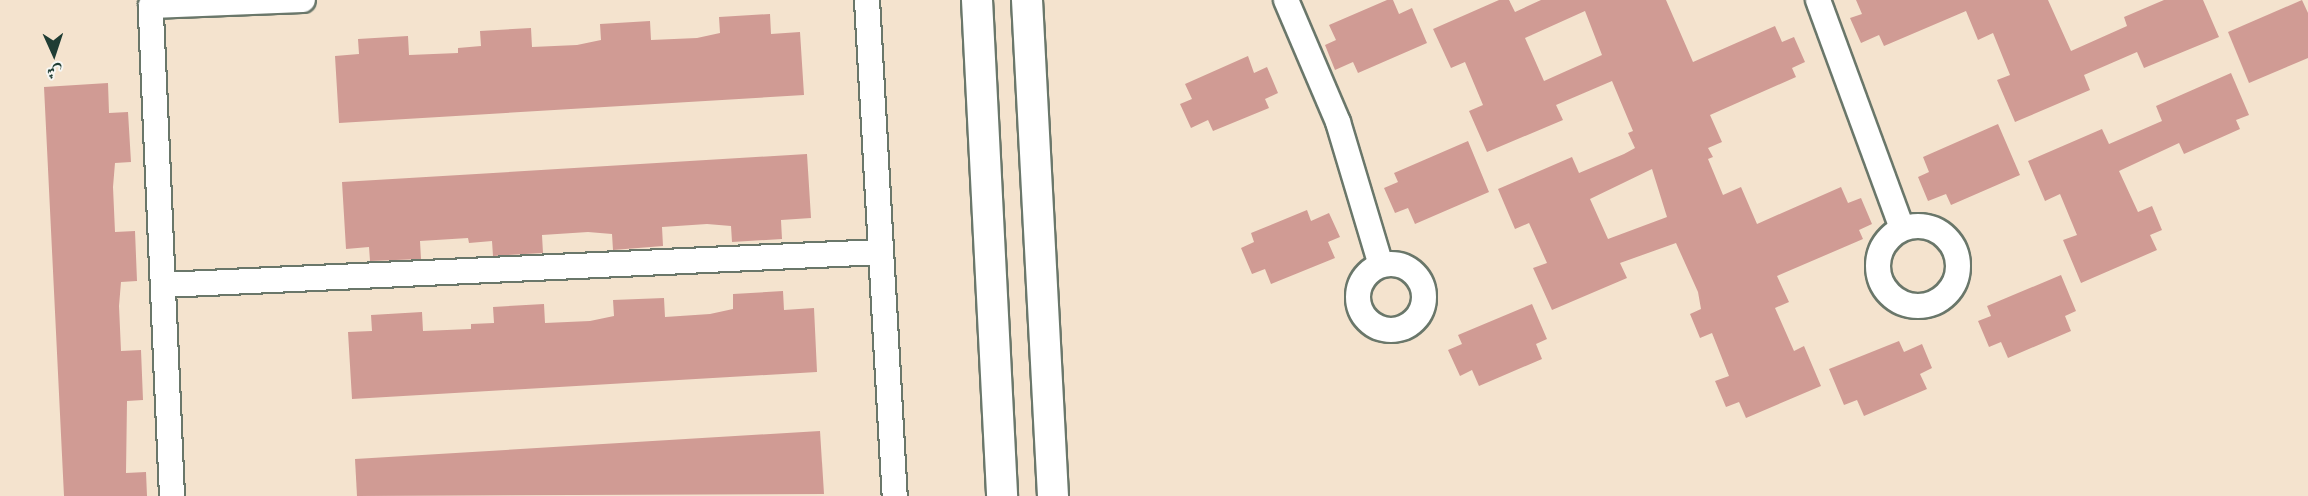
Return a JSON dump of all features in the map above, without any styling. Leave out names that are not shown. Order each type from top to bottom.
[{"type":"street","points":[[172,496],[151,6],[303,0]]},
{"type":"street","points":[[867,0],[896,496]]},
{"type":"street","points":[[977,0],[1002,496]]},
{"type":"street","points":[[1027,0],[1053,496]]},
{"type":"street","points":[[1286,0],[1338,122],[1381,265]]},
{"type":"street","points":[[1818,0],[1902,228]]},
{"type":"street","points":[[163,285],[881,252]]},
{"type":"building","points":[[1387,0],[1393,0],[1399,14],[1412,8],[1427,43],[1358,73],[1353,62],[1335,70],[1325,45],[1336,40],[1329,25]]},
{"type":"building","points":[[1499,0],[1509,0],[1515,12],[1541,0],[1666,0],[1693,62],[1775,26],[1782,42],[1794,37],[1805,62],[1792,68],[1796,77],[1710,115],[1722,142],[1708,148],[1713,157],[1708,159],[1723,195],[1741,187],[1757,224],[1841,187],[1848,203],[1861,198],[1872,224],[1859,230],[1863,239],[1777,276],[1789,302],[1775,308],[1794,351],[1804,346],[1821,386],[1746,418],[1739,402],[1726,407],[1715,381],[1729,376],[1712,333],[1700,338],[1690,314],[1701,309],[1698,292],[1676,243],[1620,263],[1627,278],[1552,310],[1533,268],[1547,263],[1529,223],[1515,229],[1498,189],[1572,157],[1579,173],[1635,148],[1628,133],[1633,131],[1612,81],[1556,105],[1563,120],[1487,152],[1469,111],[1483,105],[1465,62],[1451,68],[1433,29]],"holes":[[[1585,11],[1602,55],[1544,81],[1525,38]],[[1652,169],[1667,217],[1608,239],[1590,199]]]},
{"type":"building","points":[[1856,0],[2048,0],[2071,51],[2127,26],[2124,17],[2164,0],[2203,0],[2219,37],[2144,68],[2137,52],[2084,75],[2090,90],[2015,122],[1997,80],[2010,75],[1993,33],[1978,40],[1966,11],[1884,46],[1879,35],[1861,43],[1850,18],[1862,14]]},
{"type":"building","points":[[2302,0],[2308,13],[2308,58],[2249,83],[2228,32]]},
{"type":"building","points":[[770,14],[771,34],[800,32],[804,95],[339,123],[335,56],[359,54],[358,39],[408,36],[409,55],[458,53],[458,48],[481,46],[480,31],[531,28],[532,47],[577,45],[601,40],[600,24],[650,21],[651,40],[697,38],[720,33],[719,17]]},
{"type":"building","points":[[1248,56],[1254,73],[1267,67],[1278,93],[1265,99],[1269,108],[1213,131],[1208,120],[1191,128],[1180,104],[1192,99],[1185,84]]},
{"type":"building","points":[[2231,73],[2249,115],[2236,120],[2240,129],[2184,154],[2179,143],[2119,171],[2138,212],[2152,206],[2162,230],[2150,235],[2157,250],[2081,283],[2063,240],[2077,235],[2060,194],[2045,201],[2028,161],[2102,129],[2109,144],[2139,131],[2162,121],[2156,106]]},
{"type":"building","points":[[108,83],[109,113],[128,112],[131,162],[115,163],[113,187],[115,232],[135,231],[137,281],[121,282],[119,306],[121,351],[141,350],[143,400],[127,401],[126,473],[146,472],[147,496],[64,496],[44,87]]},
{"type":"building","points":[[1998,124],[2020,175],[1951,205],[1946,194],[1928,201],[1918,177],[1929,172],[1923,157]]},
{"type":"building","points":[[1468,141],[1489,192],[1415,224],[1408,208],[1395,213],[1384,188],[1398,182],[1394,173]]},
{"type":"building","points":[[807,154],[811,218],[781,220],[782,239],[732,242],[731,226],[707,224],[662,227],[663,246],[613,250],[612,234],[588,232],[542,235],[543,253],[493,256],[492,241],[469,243],[468,238],[420,241],[421,259],[370,261],[369,247],[346,249],[342,182]]},
{"type":"building","points":[[1307,210],[1311,221],[1329,213],[1340,237],[1328,242],[1335,258],[1271,284],[1265,269],[1252,274],[1241,248],[1254,242],[1251,233]]},
{"type":"building","points":[[2061,275],[2076,311],[2065,316],[2071,331],[2008,358],[2001,342],[1989,347],[1978,321],[1991,316],[1987,306]]},
{"type":"building","points":[[783,291],[784,310],[814,308],[817,372],[352,399],[348,332],[372,331],[371,315],[422,312],[423,331],[471,329],[471,324],[494,323],[493,307],[544,304],[545,323],[590,321],[614,316],[613,300],[664,298],[665,317],[710,314],[733,309],[733,294]]},
{"type":"building","points":[[1532,304],[1547,339],[1536,344],[1542,359],[1479,386],[1472,370],[1460,376],[1448,350],[1462,344],[1458,335]]},
{"type":"building","points":[[1899,341],[1904,352],[1922,344],[1932,368],[1920,374],[1927,389],[1864,416],[1857,400],[1844,405],[1829,369]]},
{"type":"building","points":[[820,431],[824,494],[357,496],[355,459]]}]
